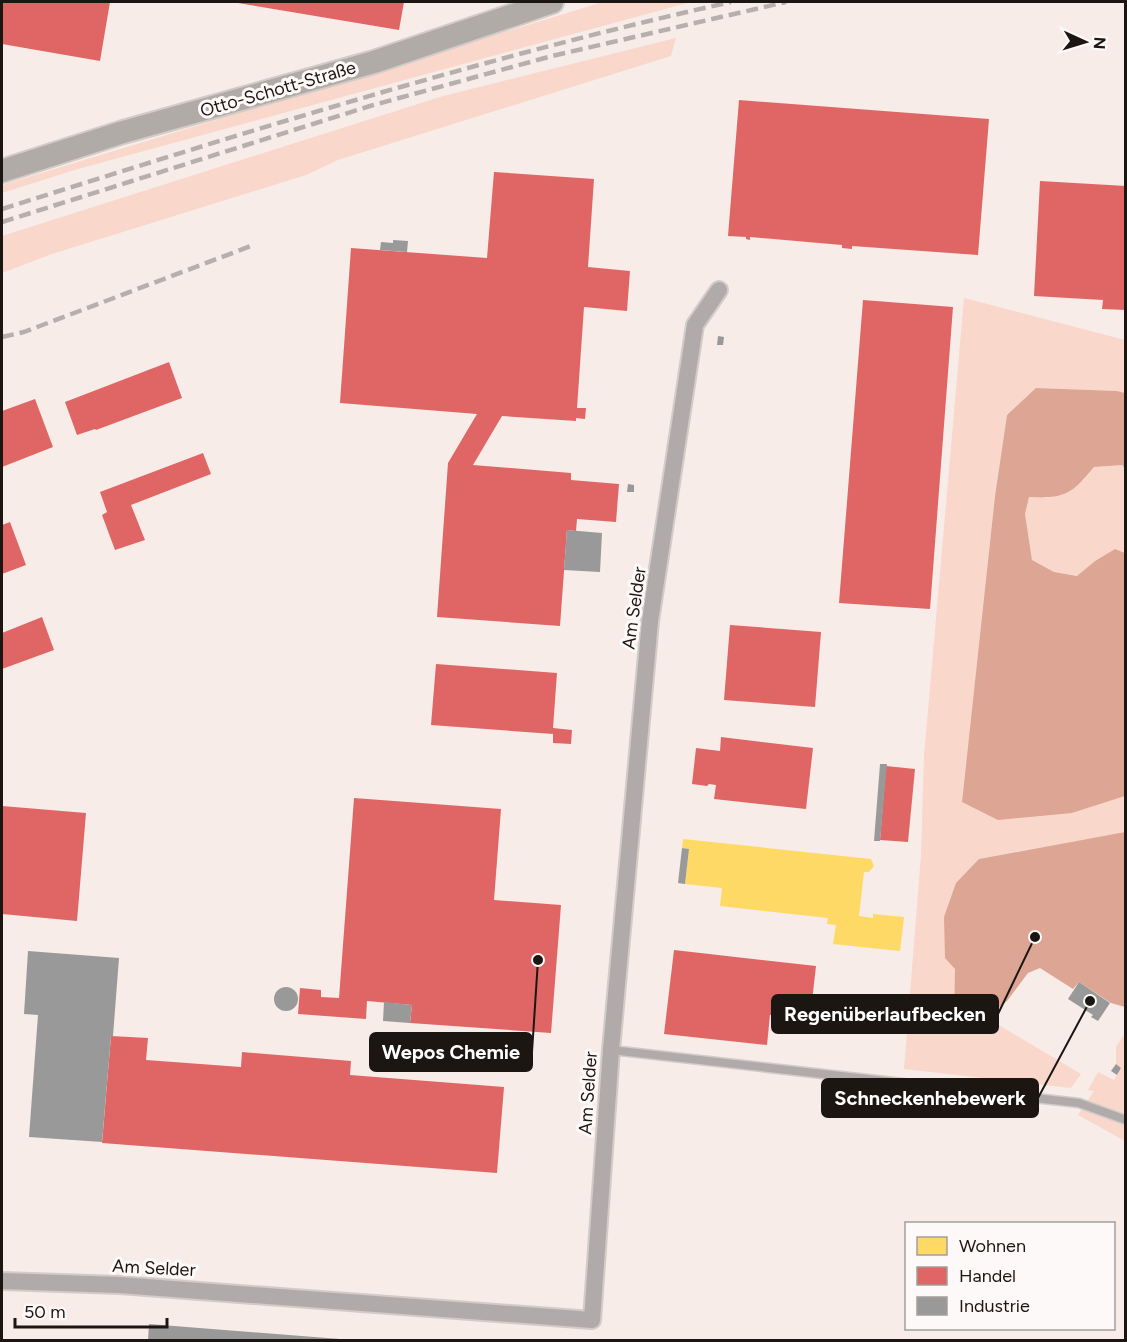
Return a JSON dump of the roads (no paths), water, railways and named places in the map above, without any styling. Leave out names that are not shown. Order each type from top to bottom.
[{"type":"street","name":"Otto-Schott-Straße","points":[[2,171],[123,132],[374,62],[552,2]]},
{"type":"street","name":"Am Selder","points":[[2,1281],[197,1290],[592,1320],[611,1050],[650,621],[695,325],[719,290]]},
{"type":"lane","points":[[611,1050],[1079,1103],[1125,1120]]},
{"type":"railway","points":[[2,209],[273,125],[455,72],[546,47],[731,2]]},
{"type":"railway","points":[[2,222],[370,106],[552,56],[786,2]]},
{"type":"railway","points":[[2,337],[24,332],[251,246]]},
{"type":"place","name":"Regenüberlaufbecken","points":[[1035,937]]},
{"type":"place","name":"Wepos Chemie","points":[[538,960]]},
{"type":"place","name":"Schneckenhebewerk","points":[[1090,1001]]}]
